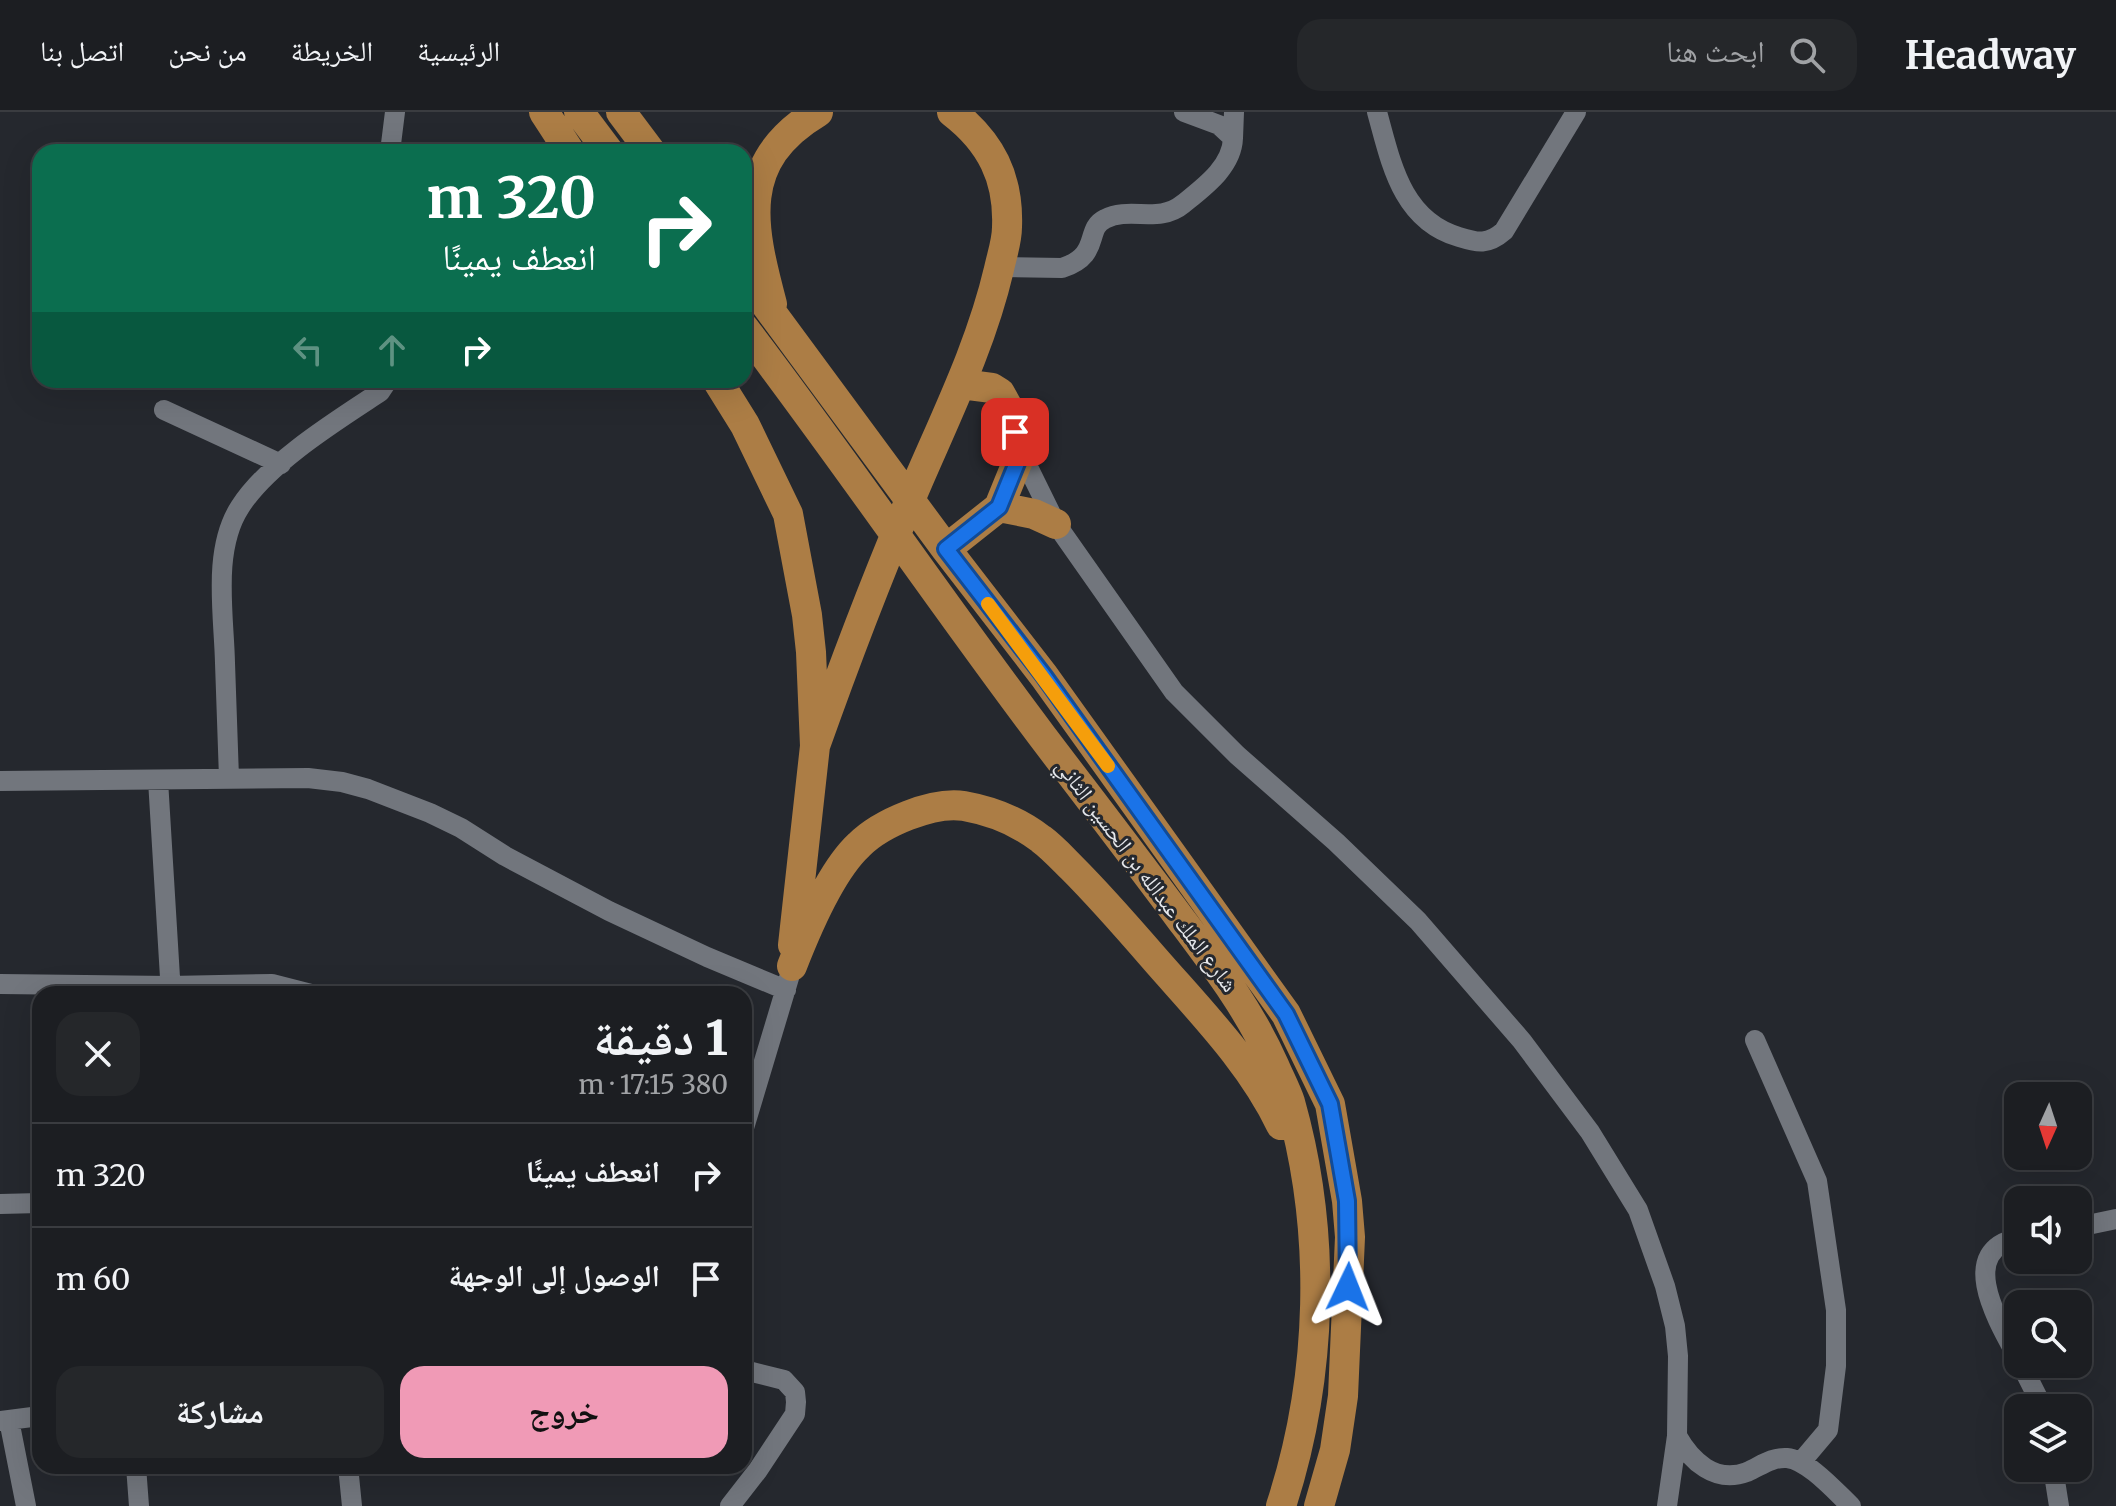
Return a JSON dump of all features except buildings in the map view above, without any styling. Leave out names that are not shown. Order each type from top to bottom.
[{"type":"highway","points":[[544,112],[565,144]]},
{"type":"highway","points":[[579,112],[603,144]]},
{"type":"highway","points":[[621,112],[645,144]]},
{"type":"highway","points":[[776,317],[757,247],[754,222],[757,185],[771,153],[791,132],[818,112]]},
{"type":"highway","points":[[815,746],[868,598],[961,384],[990,305],[1008,230],[1007,203],[999,167],[982,142],[952,112]]},
{"type":"highway","name":"شارع الملك عبدالله بن الحسين الثاني","points":[[752,286],[946,549],[1044,676],[1286,1014],[1330,1104],[1350,1237],[1343,1396],[1335,1450],[1319,1506]]},
{"type":"highway","name":"شارع الملك عبدالله بن الحسين الثاني","points":[[752,339],[953,619],[1257,1026],[1289,1100],[1308,1182],[1314,1263],[1313,1352],[1301,1438],[1281,1506]]},
{"type":"highway","points":[[946,549],[999,507],[1021,453],[1010,411],[1000,393],[992,388],[961,384]]},
{"type":"highway","points":[[722,388],[763,460],[788,514],[811,652],[815,746],[789,978]]},
{"type":"highway","points":[[999,507],[1034,514],[1056,524]]},
{"type":"highway","points":[[811,652],[823,662],[838,664],[846,660]]},
{"type":"highway","points":[[789,978],[817,909],[841,867],[856,846],[874,832],[901,819],[944,806],[963,806],[1018,823],[1044,841],[1101,897],[1227,1042],[1270,1101],[1308,1182]]},
{"type":"street","points":[[391,144],[395,112]]},
{"type":"street","points":[[1184,112],[1219,125],[1233,138]]},
{"type":"street","points":[[999,267],[1062,268],[1072,265],[1088,252],[1097,226],[1105,218],[1159,215],[1176,210],[1230,157],[1234,112]]},
{"type":"street","points":[[1377,112],[1388,158],[1408,200],[1423,218],[1438,228],[1479,243],[1495,239],[1504,231],[1576,112]]},
{"type":"street","points":[[229,778],[223,603],[229,530],[238,509],[251,492],[281,464],[383,388]]},
{"type":"street","points":[[164,410],[281,464]]},
{"type":"street","points":[[1021,453],[1056,524],[1174,692],[1237,755],[1336,842],[1418,921],[1522,1041],[1590,1132],[1638,1210],[1665,1286],[1675,1326],[1678,1356],[1677,1436],[1667,1506]]},
{"type":"street","points":[[0,781],[308,778],[368,789],[461,828],[505,856],[609,911],[707,957],[789,978],[752,1101]]},
{"type":"street","points":[[158,780],[170,986]]},
{"type":"street","points":[[0,984],[57,986]]},
{"type":"street","points":[[238,986],[282,986]]},
{"type":"street","points":[[1755,1040],[1817,1181],[1836,1310],[1836,1366],[1828,1430],[1801,1462]]},
{"type":"street","points":[[0,1204],[32,1203]]},
{"type":"street","points":[[2092,1224],[2116,1219]]},
{"type":"street","points":[[2004,1242],[1991,1251],[1985,1274],[2004,1331]]},
{"type":"street","points":[[730,1506],[795,1414],[795,1392],[784,1380],[752,1372]]},
{"type":"street","points":[[26,1506],[4,1420],[32,1417]]},
{"type":"street","points":[[1677,1436],[1691,1458],[1703,1467],[1724,1475],[1742,1473],[1775,1458],[1801,1462],[1851,1506]]},
{"type":"street","points":[[137,1474],[139,1506]]},
{"type":"street","points":[[349,1474],[352,1506]]},
{"type":"street","points":[[2055,1482],[2059,1506]]},
{"type":"slow traffic","points":[[988,604],[1108,766]]},
{"type":"route","points":[[1015,432],[1021,453],[999,507],[946,549],[1044,676],[1286,1014],[1330,1104],[1347,1201],[1350,1237],[1348,1287]]}]
